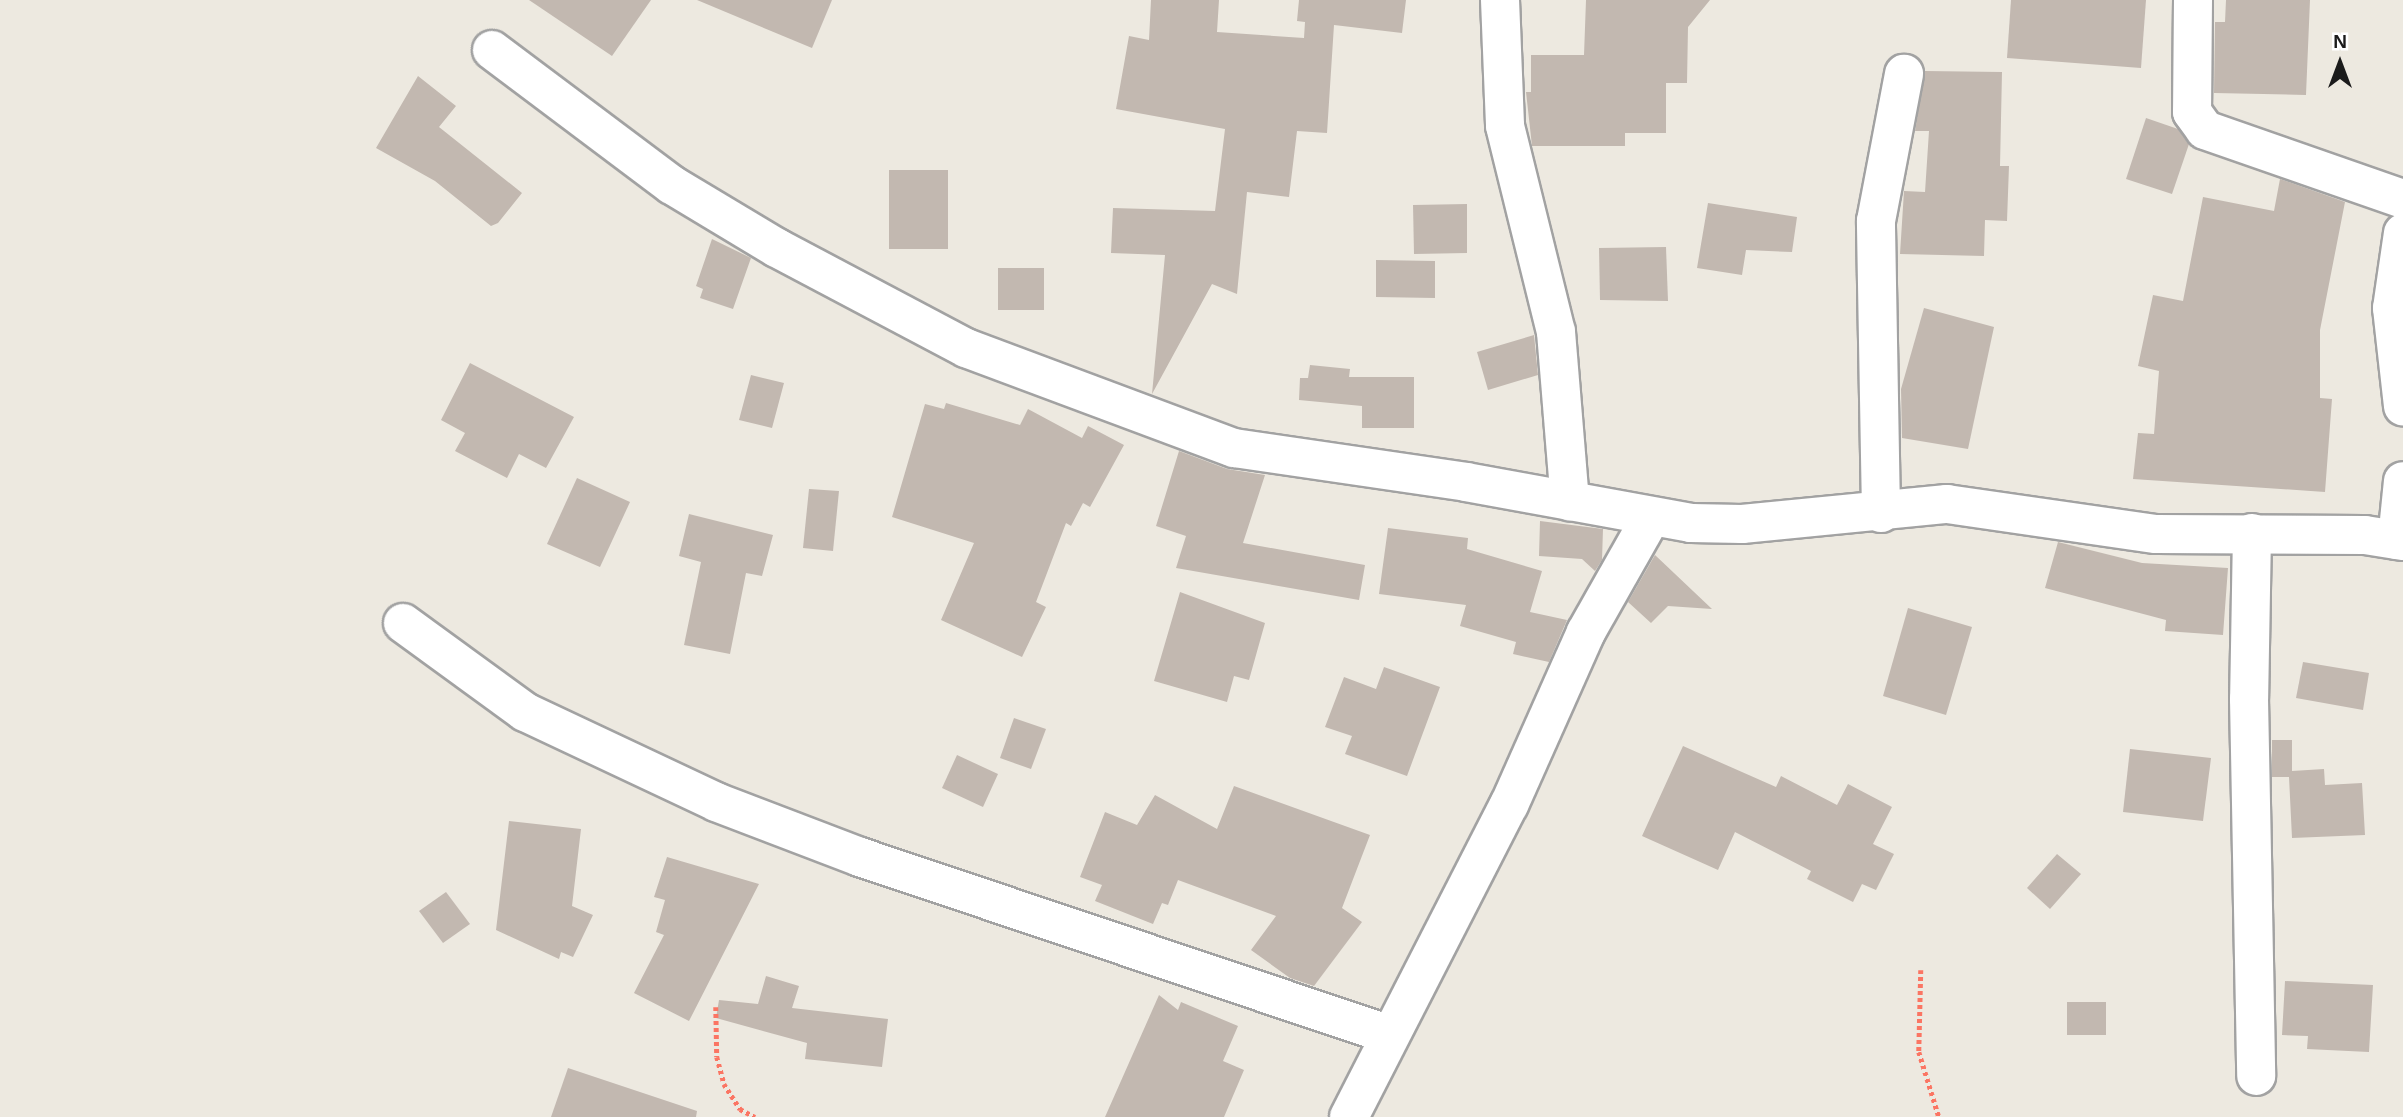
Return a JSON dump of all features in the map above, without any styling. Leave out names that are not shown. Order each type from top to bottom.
[{"type":"street","points":[[1500,0],[1505,126],[1556,332],[1570,501]]},
{"type":"street","points":[[2193,0],[2192,112],[2205,130],[2403,199]]},
{"type":"street","points":[[492,50],[672,185],[777,248],[967,348],[1234,448],[1570,501],[1650,519],[1742,524],[1881,513],[1947,504],[2156,534],[2252,533],[2400,540],[2403,481]]},
{"type":"street","points":[[1881,513],[1876,221],[1904,74]]},
{"type":"street","points":[[2403,233],[2392,309],[2403,406]]},
{"type":"street","points":[[1349,1117],[1509,804],[1586,632],[1650,519]]},
{"type":"street","points":[[2252,533],[2249,699],[2256,1076]]},
{"type":"street","points":[[403,623],[525,712],[716,802],[860,857],[1390,1035]]},
{"type":"path","points":[[1921,970],[1919,1052],[1939,1117]]},
{"type":"path","points":[[716,1007],[717,1058],[724,1084],[740,1109],[755,1117]]},
{"type":"building","points":[[529,0],[651,0],[612,56]]},
{"type":"building","points":[[697,0],[832,0],[812,48]]},
{"type":"building","points":[[1151,0],[1219,0],[1217,32],[1304,38],[1305,22],[1297,21],[1299,0],[1406,0],[1402,33],[1334,25],[1327,133],[1297,131],[1289,197],[1247,192],[1237,294],[1212,284],[1152,394],[1165,255],[1111,253],[1113,208],[1215,211],[1225,129],[1116,109],[1129,36],[1149,40]]},
{"type":"building","points":[[1586,0],[1710,0],[1688,27],[1687,83],[1666,83],[1666,133],[1625,133],[1625,146],[1532,146],[1526,92],[1531,92],[1531,55],[1584,55]]},
{"type":"building","points":[[2011,0],[2146,0],[2141,68],[2007,58]]},
{"type":"building","points":[[2226,0],[2310,0],[2306,95],[2214,93],[2215,22],[2225,22]]},
{"type":"building","points":[[1925,71],[2002,72],[2000,166],[2009,166],[2007,221],[1985,220],[1984,256],[1900,254],[1904,191],[1925,192],[1929,131],[1915,131]]},
{"type":"building","points":[[418,76],[456,106],[439,127],[522,193],[498,223],[491,226],[435,181],[376,148]]},
{"type":"building","points":[[2146,118],[2178,129],[2189,144],[2172,194],[2126,179]]},
{"type":"building","points":[[889,170],[948,170],[948,249],[889,249]]},
{"type":"building","points":[[2280,179],[2345,202],[2320,330],[2320,398],[2332,399],[2325,492],[2133,479],[2138,433],[2154,434],[2159,371],[2138,366],[2153,295],[2183,301],[2203,197],[2274,211]]},
{"type":"building","points":[[1708,203],[1797,217],[1792,252],[1746,250],[1742,275],[1697,268]]},
{"type":"building","points":[[1467,204],[1467,253],[1414,254],[1413,205]]},
{"type":"building","points":[[712,239],[751,258],[733,309],[700,298],[703,289],[696,286]]},
{"type":"building","points":[[1666,247],[1668,301],[1600,300],[1599,248]]},
{"type":"building","points":[[1376,260],[1435,261],[1435,298],[1376,297]]},
{"type":"building","points":[[998,268],[1044,268],[1044,310],[998,310]]},
{"type":"building","points":[[1924,308],[1994,327],[1968,449],[1902,438],[1901,389]]},
{"type":"building","points":[[1534,335],[1538,375],[1488,390],[1477,352]]},
{"type":"building","points":[[470,363],[574,417],[546,468],[519,454],[507,478],[455,451],[465,433],[441,420]]},
{"type":"building","points":[[1310,365],[1350,369],[1349,377],[1414,377],[1414,428],[1362,428],[1362,406],[1299,400],[1300,378],[1308,378]]},
{"type":"building","points":[[751,375],[784,383],[772,428],[739,420]]},
{"type":"building","points":[[946,403],[1020,425],[1028,409],[1082,438],[1088,426],[1124,445],[1090,507],[1083,503],[1071,526],[1066,523],[1036,602],[1046,607],[1022,657],[941,620],[974,543],[892,517],[925,404],[944,409]]},
{"type":"building","points":[[1179,451],[1227,469],[1265,475],[1243,543],[1365,565],[1359,600],[1176,568],[1186,536],[1156,526]]},
{"type":"building","points":[[577,478],[630,502],[600,567],[547,544]]},
{"type":"building","points":[[809,489],[839,491],[833,551],[803,548]]},
{"type":"building","points":[[689,514],[773,535],[762,576],[746,573],[730,654],[684,645],[701,562],[679,556]]},
{"type":"building","points":[[1540,521],[1603,529],[1602,560],[1595,571],[1582,559],[1539,556]]},
{"type":"building","points":[[1388,528],[1468,538],[1467,549],[1542,571],[1530,612],[1567,620],[1549,662],[1513,654],[1516,642],[1460,626],[1466,605],[1379,594]]},
{"type":"building","points":[[2058,542],[2142,563],[2228,568],[2223,635],[2165,631],[2166,620],[2045,588]]},
{"type":"building","points":[[1655,555],[1712,609],[1668,606],[1651,623],[1628,602]]},
{"type":"building","points":[[1180,592],[1265,623],[1249,680],[1234,676],[1227,702],[1154,681]]},
{"type":"building","points":[[1908,608],[1972,627],[1946,715],[1883,696]]},
{"type":"building","points":[[2303,662],[2369,673],[2363,710],[2296,698]]},
{"type":"building","points":[[1384,667],[1440,687],[1407,776],[1345,754],[1352,736],[1325,727],[1344,677],[1376,689]]},
{"type":"building","points":[[1014,718],[1046,729],[1031,769],[1000,758]]},
{"type":"building","points":[[2272,740],[2292,740],[2292,771],[2324,769],[2325,785],[2362,783],[2365,835],[2292,838],[2289,777],[2272,777]]},
{"type":"building","points":[[1683,746],[1776,787],[1781,776],[1837,805],[1848,784],[1892,807],[1873,844],[1894,854],[1876,890],[1862,884],[1853,902],[1807,879],[1811,871],[1735,832],[1718,870],[1642,836]]},
{"type":"building","points":[[2130,749],[2211,758],[2203,821],[2123,812]]},
{"type":"building","points":[[957,755],[998,774],[983,807],[942,788]]},
{"type":"building","points":[[1234,786],[1370,835],[1342,908],[1362,922],[1314,986],[1290,978],[1251,950],[1276,916],[1178,880],[1168,905],[1162,903],[1153,924],[1095,901],[1102,885],[1080,877],[1105,812],[1137,825],[1155,795],[1217,829]]},
{"type":"building","points":[[509,821],[581,829],[572,906],[593,915],[573,957],[561,952],[559,959],[496,930]]},
{"type":"building","points":[[2057,854],[2081,874],[2050,909],[2027,888]]},
{"type":"building","points":[[667,857],[759,884],[689,1021],[634,993],[664,935],[656,932],[665,900],[654,897]]},
{"type":"building","points":[[446,892],[470,924],[443,943],[419,911]]},
{"type":"building","points":[[766,976],[799,986],[792,1008],[888,1019],[882,1067],[805,1059],[807,1043],[716,1018],[719,1000],[758,1004]]},
{"type":"building","points":[[2285,981],[2373,985],[2369,1052],[2307,1049],[2308,1036],[2282,1035]]},
{"type":"building","points":[[1159,995],[1178,1010],[1181,1002],[1238,1026],[1223,1061],[1244,1070],[1224,1117],[1105,1117]]},
{"type":"building","points":[[2067,1002],[2106,1002],[2106,1035],[2067,1035]]},
{"type":"building","points":[[568,1068],[697,1111],[696,1117],[551,1117]]}]
